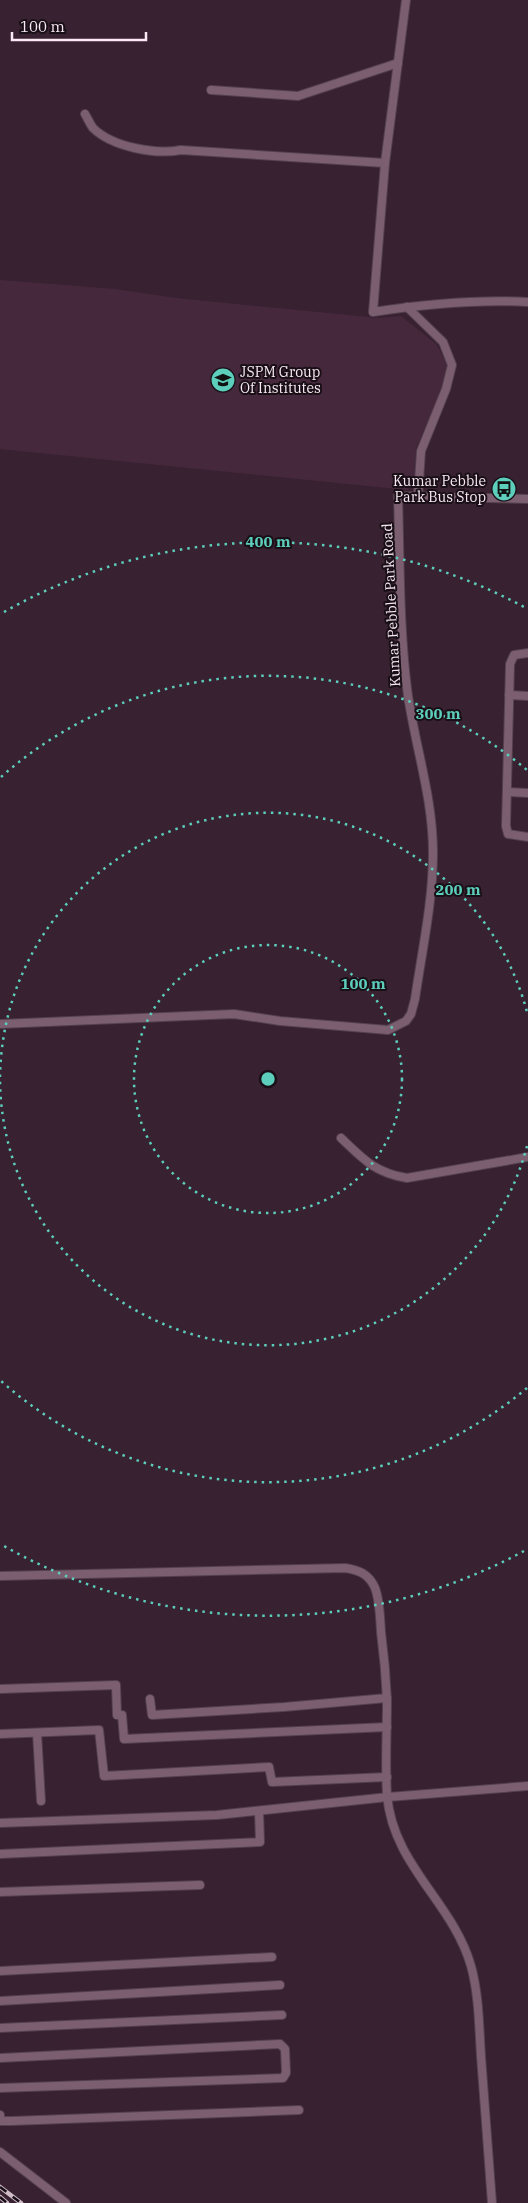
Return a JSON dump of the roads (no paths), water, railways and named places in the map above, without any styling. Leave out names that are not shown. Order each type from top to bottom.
[{"type":"street","points":[[406,0],[386,163],[373,312],[486,300],[528,302]]},
{"type":"street","points":[[211,90],[298,96],[398,64]]},
{"type":"street","points":[[85,114],[93,127],[111,140],[150,151],[169,153],[181,150],[386,163]]},
{"type":"street","points":[[407,307],[443,342],[452,365],[446,389],[421,450],[418,496]]},
{"type":"street","name":"Kumar Pebble Park Road","points":[[0,1024],[234,1014],[280,1021],[388,1030],[406,1021],[411,1014],[432,878],[433,854],[430,803],[409,697],[401,616],[398,496],[528,499]]},
{"type":"street","points":[[528,653],[514,655],[511,658],[506,792],[506,831],[513,836],[528,837]]},
{"type":"street","points":[[509,695],[528,696]]},
{"type":"street","points":[[506,792],[528,793]]},
{"type":"street","points":[[341,1138],[365,1161],[379,1171],[391,1176],[407,1178],[528,1157]]},
{"type":"street","points":[[0,1576],[356,1569],[364,1573],[370,1580],[378,1600],[387,1698],[388,1797],[394,1831],[401,1848],[416,1874],[460,1936],[471,1967],[477,2002],[492,2203]]},
{"type":"street","points":[[0,1689],[116,1684],[117,1715],[122,1715],[124,1739],[387,1727]]},
{"type":"street","points":[[150,1699],[152,1715],[284,1707],[387,1698]]},
{"type":"street","points":[[0,1734],[99,1730],[104,1776],[269,1767],[272,1782],[387,1777]]},
{"type":"street","points":[[37,1733],[41,1801]]},
{"type":"street","points":[[0,1823],[217,1815],[388,1797],[528,1786]]},
{"type":"street","points":[[0,1854],[260,1842],[259,1811]]},
{"type":"street","points":[[0,1892],[200,1885]]},
{"type":"street","points":[[0,1971],[272,1957]]},
{"type":"street","points":[[0,2001],[280,1985]]},
{"type":"street","points":[[0,2028],[282,2015]]},
{"type":"street","points":[[0,2058],[280,2044],[285,2049],[286,2069],[283,2078],[0,2088]]},
{"type":"street","points":[[0,2115],[0,2121],[12,2121],[299,2110]]},
{"type":"street","points":[[0,2152],[66,2203]]},
{"type":"railway","points":[[0,2187],[21,2203]]},
{"type":"railway","points":[[0,2197],[7,2203]]},
{"type":"place","name":"JSPM Group Of Institutes","points":[[223,380]]},
{"type":"place","name":"Kumar Pebble Park Bus Stop","points":[[504,489]]}]
